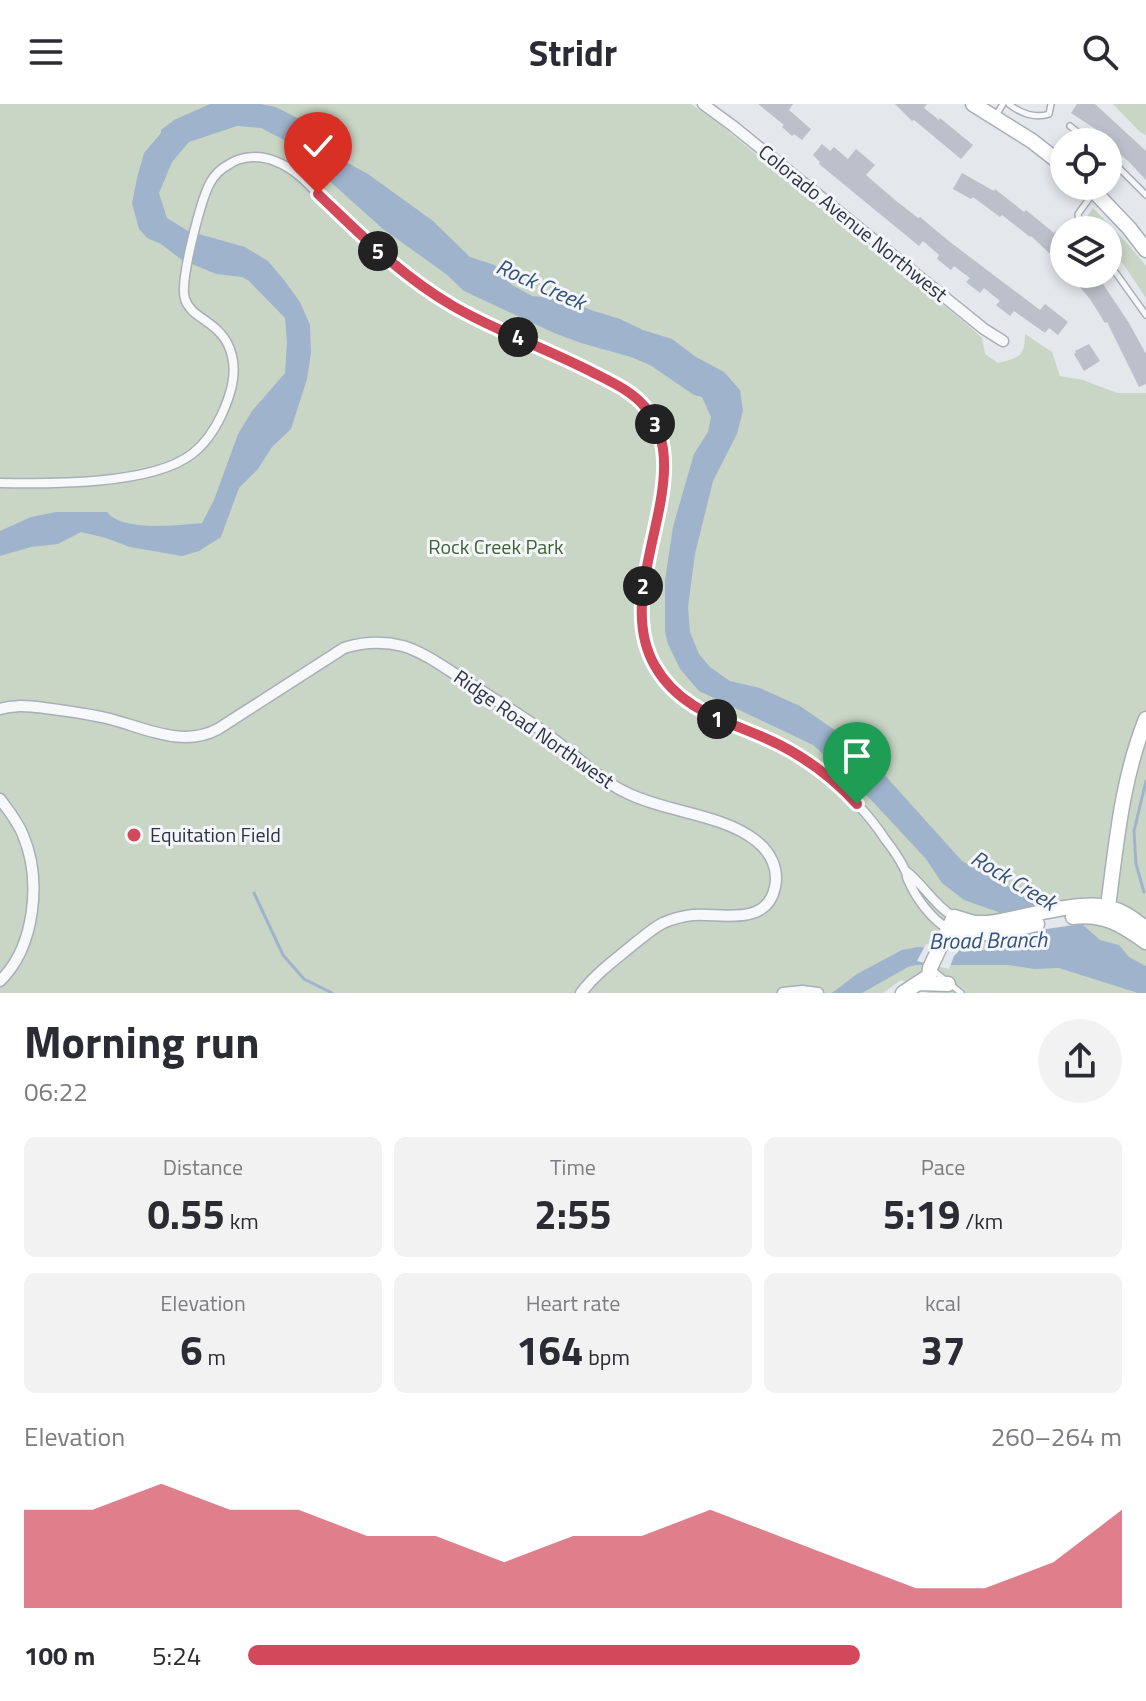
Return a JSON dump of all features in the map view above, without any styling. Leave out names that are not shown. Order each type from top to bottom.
[{"type":"main road","points":[[973,104],[1050,155]]},
{"type":"main road","points":[[1102,200],[1146,250]]},
{"type":"main road","points":[[1108,912],[1126,784],[1146,719]]},
{"type":"main road","points":[[903,993],[929,976],[951,923],[984,928],[1006,921],[1098,906],[1146,942]]},
{"type":"main road","points":[[1108,912],[1125,913],[1146,929]]},
{"type":"main road","points":[[895,993],[898,987],[931,967]]},
{"type":"main road","points":[[920,983],[955,988]]},
{"type":"street","name":"Colorado Avenue Northwest","points":[[703,104],[1003,341]]},
{"type":"street","points":[[0,483],[72,482],[153,472],[179,462],[204,442],[225,407],[233,383],[233,361],[229,345],[220,332],[194,311],[183,293],[197,220],[208,187],[222,169],[234,161],[249,157],[271,159],[295,172],[388,259],[437,296],[483,322],[602,377],[635,397],[653,420],[663,452],[661,497],[641,602],[643,633],[656,667],[686,702],[714,718],[778,744],[832,780],[870,818],[905,870],[943,910],[951,923]]},
{"type":"street","name":"Ridge Road Northwest","points":[[0,709],[17,706],[74,712],[172,736],[190,737],[213,732],[344,648],[382,642],[401,645],[420,653],[531,722],[594,773],[622,791],[735,828],[756,841],[772,861],[776,872],[774,891],[759,911],[745,916],[689,916],[660,924],[599,973],[581,993]]},
{"type":"street","points":[[0,799],[24,837],[32,878],[32,908],[26,941],[14,964],[0,981]]},
{"type":"street","points":[[783,993],[818,993]]},
{"type":"lane","points":[[994,118],[1006,104],[1038,117],[1049,114],[1051,104]]},
{"type":"lane","points":[[1122,171],[1146,195]]},
{"type":"lane","points":[[1122,282],[1146,315]]},
{"type":"lane","points":[[931,967],[955,988]]},
{"type":"green space","name":"Rock Creek Park","points":[[0,104],[691,104],[967,324],[982,338],[985,354],[998,363],[1011,360],[1022,352],[1025,334],[1052,352],[1060,376],[1083,380],[1117,393],[1146,393],[1146,993],[928,993],[901,980],[883,993],[0,993]]},
{"type":"green space","points":[[1113,104],[1146,104],[1146,135],[1140,132]]},
{"type":"green space","points":[[1093,208],[1101,216],[1088,216]]},
{"type":"green space","points":[[1122,238],[1146,266],[1146,298],[1124,265]]},
{"type":"water","points":[[210,104],[276,107],[299,119],[337,157],[368,174],[433,221],[470,257],[495,265],[512,285],[532,296],[564,299],[672,339],[724,372],[740,390],[743,411],[737,434],[713,481],[695,554],[688,607],[690,632],[699,654],[710,667],[730,681],[760,688],[800,706],[864,752],[962,861],[1082,924],[1100,940],[1119,945],[1129,957],[1146,966],[1146,993],[1059,968],[916,965],[862,993],[832,993],[857,974],[902,950],[918,947],[970,951],[1021,947],[1045,949],[1001,913],[964,900],[942,883],[926,859],[874,803],[813,745],[699,691],[680,669],[665,632],[665,580],[673,527],[687,478],[694,454],[708,432],[711,417],[702,397],[694,395],[650,365],[554,333],[464,291],[446,274],[383,229],[307,157],[261,128],[237,126],[189,142],[172,162],[159,193],[167,218],[188,231],[245,247],[268,261],[300,302],[310,325],[311,353],[307,379],[291,429],[239,488],[221,537],[199,551],[182,556],[130,547],[81,532],[58,544],[31,547],[0,556],[0,531],[31,517],[56,512],[107,512],[114,518],[138,525],[202,523],[214,500],[238,434],[252,411],[285,373],[285,318],[249,281],[242,277],[216,274],[182,260],[147,238],[139,229],[132,203],[144,153],[161,130],[174,120]]},
{"type":"pier","points":[[1051,905],[1088,923],[1019,933],[992,914]]},
{"type":"pier","points":[[926,944],[959,951],[949,969],[917,961]]},
{"type":"building","points":[[758,104],[793,104],[789,110],[811,129],[802,140],[794,134],[792,136],[782,127],[784,125]]},
{"type":"building","points":[[895,104],[927,104],[924,108],[973,145],[961,159]]},
{"type":"building","points":[[1077,104],[1095,104],[1121,128],[1094,128],[1071,113]]},
{"type":"building","points":[[1122,129],[1146,151],[1146,180],[1122,156]]},
{"type":"building","points":[[822,144],[830,151],[834,147],[848,159],[856,149],[875,165],[866,175],[895,200],[1040,310],[1045,304],[1068,322],[1058,335],[1049,328],[1045,333],[1014,311],[1010,316],[996,305],[1000,301],[984,288],[980,293],[966,282],[970,278],[954,266],[951,270],[937,259],[939,255],[923,241],[919,246],[819,164],[813,155]]},
{"type":"building","points":[[962,173],[995,189],[1050,230],[1050,254],[1002,215],[1000,217],[973,197],[971,199],[953,189]]},
{"type":"building","points":[[1081,288],[1106,288],[1129,323],[1146,354],[1146,384],[1139,387],[1107,322]]},
{"type":"building","points":[[1089,344],[1100,361],[1084,371],[1074,354]]},
{"type":"waterway","points":[[1144,892],[1136,864],[1134,831],[1146,781]]},
{"type":"waterway","points":[[254,893],[283,955],[304,979],[332,993]]},
{"type":"place","name":"Equitation Field","points":[[134,835]]},
{"type":"route","points":[[318,194],[410,278],[437,296],[483,322],[621,387],[642,403],[657,429],[664,461],[661,497],[641,602],[643,633],[656,667],[686,702],[714,718],[792,752],[823,773],[857,804]]},
{"type":"water label","name":"Rock Creek","points":[[541,284]]},
{"type":"water label","name":"Rock Creek","points":[[1014,880]]},
{"type":"water label","name":"Broad Branch","points":[[988,940]]}]
